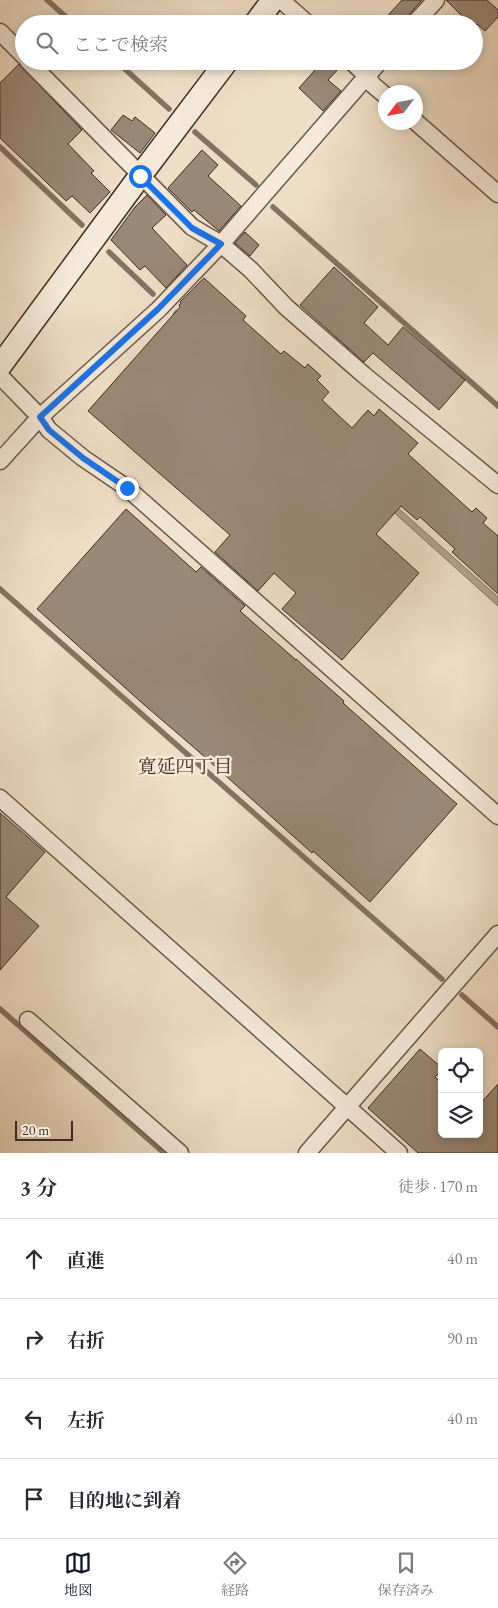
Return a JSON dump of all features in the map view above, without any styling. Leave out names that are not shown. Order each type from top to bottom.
[{"type":"street","points":[[262,15],[273,0]]},
{"type":"street","points":[[282,0],[298,15]]},
{"type":"street","points":[[422,15],[436,0]]},
{"type":"street","points":[[0,32],[15,47]]},
{"type":"street","points":[[37,70],[192,228],[221,244],[251,270],[286,307],[364,375],[498,485]]},
{"type":"street","points":[[0,366],[220,70]]},
{"type":"street","points":[[361,70],[378,89]]},
{"type":"street","points":[[0,461],[40,417],[158,309],[221,244],[372,70]]},
{"type":"street","points":[[423,128],[498,194]]},
{"type":"street","points":[[0,376],[40,417],[49,430],[83,458],[127,488],[498,816]]},
{"type":"street","points":[[0,798],[399,1153]]},
{"type":"street","points":[[306,1153],[498,934]]},
{"type":"street","points":[[28,1020],[180,1153]]},
{"type":"shaded area","points":[[176,310],[498,597],[498,606],[173,314]]},
{"type":"building","points":[[402,0],[422,0],[409,15],[388,15]]},
{"type":"building","points":[[446,0],[487,0],[498,10],[498,17],[485,31],[483,29],[483,15],[461,15]]},
{"type":"building","points":[[15,68],[15,70],[25,70],[82,130],[68,144],[94,171],[91,173],[110,192],[90,213],[72,196],[66,201],[0,138],[0,83]]},
{"type":"building","points":[[315,70],[337,70],[328,80],[341,91],[323,111],[299,88]]},
{"type":"building","points":[[123,115],[132,121],[135,117],[155,133],[140,153],[111,130]]},
{"type":"building","points":[[202,150],[218,165],[208,176],[241,206],[219,231],[194,210],[192,212],[168,188]]},
{"type":"building","points":[[147,195],[166,215],[152,228],[187,265],[166,288],[145,266],[140,270],[111,240],[135,207]]},
{"type":"building","points":[[245,232],[259,245],[250,256],[235,243]]},
{"type":"building","points":[[334,267],[378,307],[364,323],[388,345],[403,327],[465,380],[439,410],[373,353],[364,362],[300,305]]},
{"type":"building","points":[[204,278],[246,316],[243,320],[281,354],[284,351],[305,368],[308,364],[321,376],[317,380],[329,392],[322,400],[352,428],[368,410],[374,416],[379,409],[418,443],[408,454],[472,512],[476,508],[487,518],[483,523],[498,536],[498,594],[452,552],[455,549],[420,517],[417,520],[401,506],[376,534],[419,573],[342,660],[282,609],[296,593],[274,573],[258,591],[215,552],[230,535],[88,411],[180,307],[180,302]]},
{"type":"building","points":[[126,509],[196,572],[201,567],[245,606],[240,611],[344,701],[343,703],[457,804],[370,902],[313,851],[312,853],[37,609]]},
{"type":"building","points":[[0,813],[45,852],[6,897],[39,926],[0,970]]},
{"type":"building","points":[[420,1049],[438,1065],[438,1074],[435,1077],[438,1080],[438,1138],[483,1138],[483,1101],[498,1084],[498,1153],[418,1153],[368,1108]]},
{"type":"waterway","points":[[47,0],[64,15]]},
{"type":"waterway","points":[[126,70],[169,109]]},
{"type":"waterway","points":[[195,132],[256,185]]},
{"type":"waterway","points":[[0,147],[82,225]]},
{"type":"waterway","points":[[273,207],[498,406]]},
{"type":"waterway","points":[[109,252],[153,294]]},
{"type":"waterway","points":[[0,589],[442,979]]},
{"type":"waterway","points":[[462,995],[498,1027]]},
{"type":"waterway","points":[[0,1009],[164,1153]]},
{"type":"district","name":"寛延四丁目","points":[[185,766]]},
{"type":"route","points":[[127,488],[83,458],[49,430],[40,417],[158,309],[221,244],[192,228],[140,176]]}]
